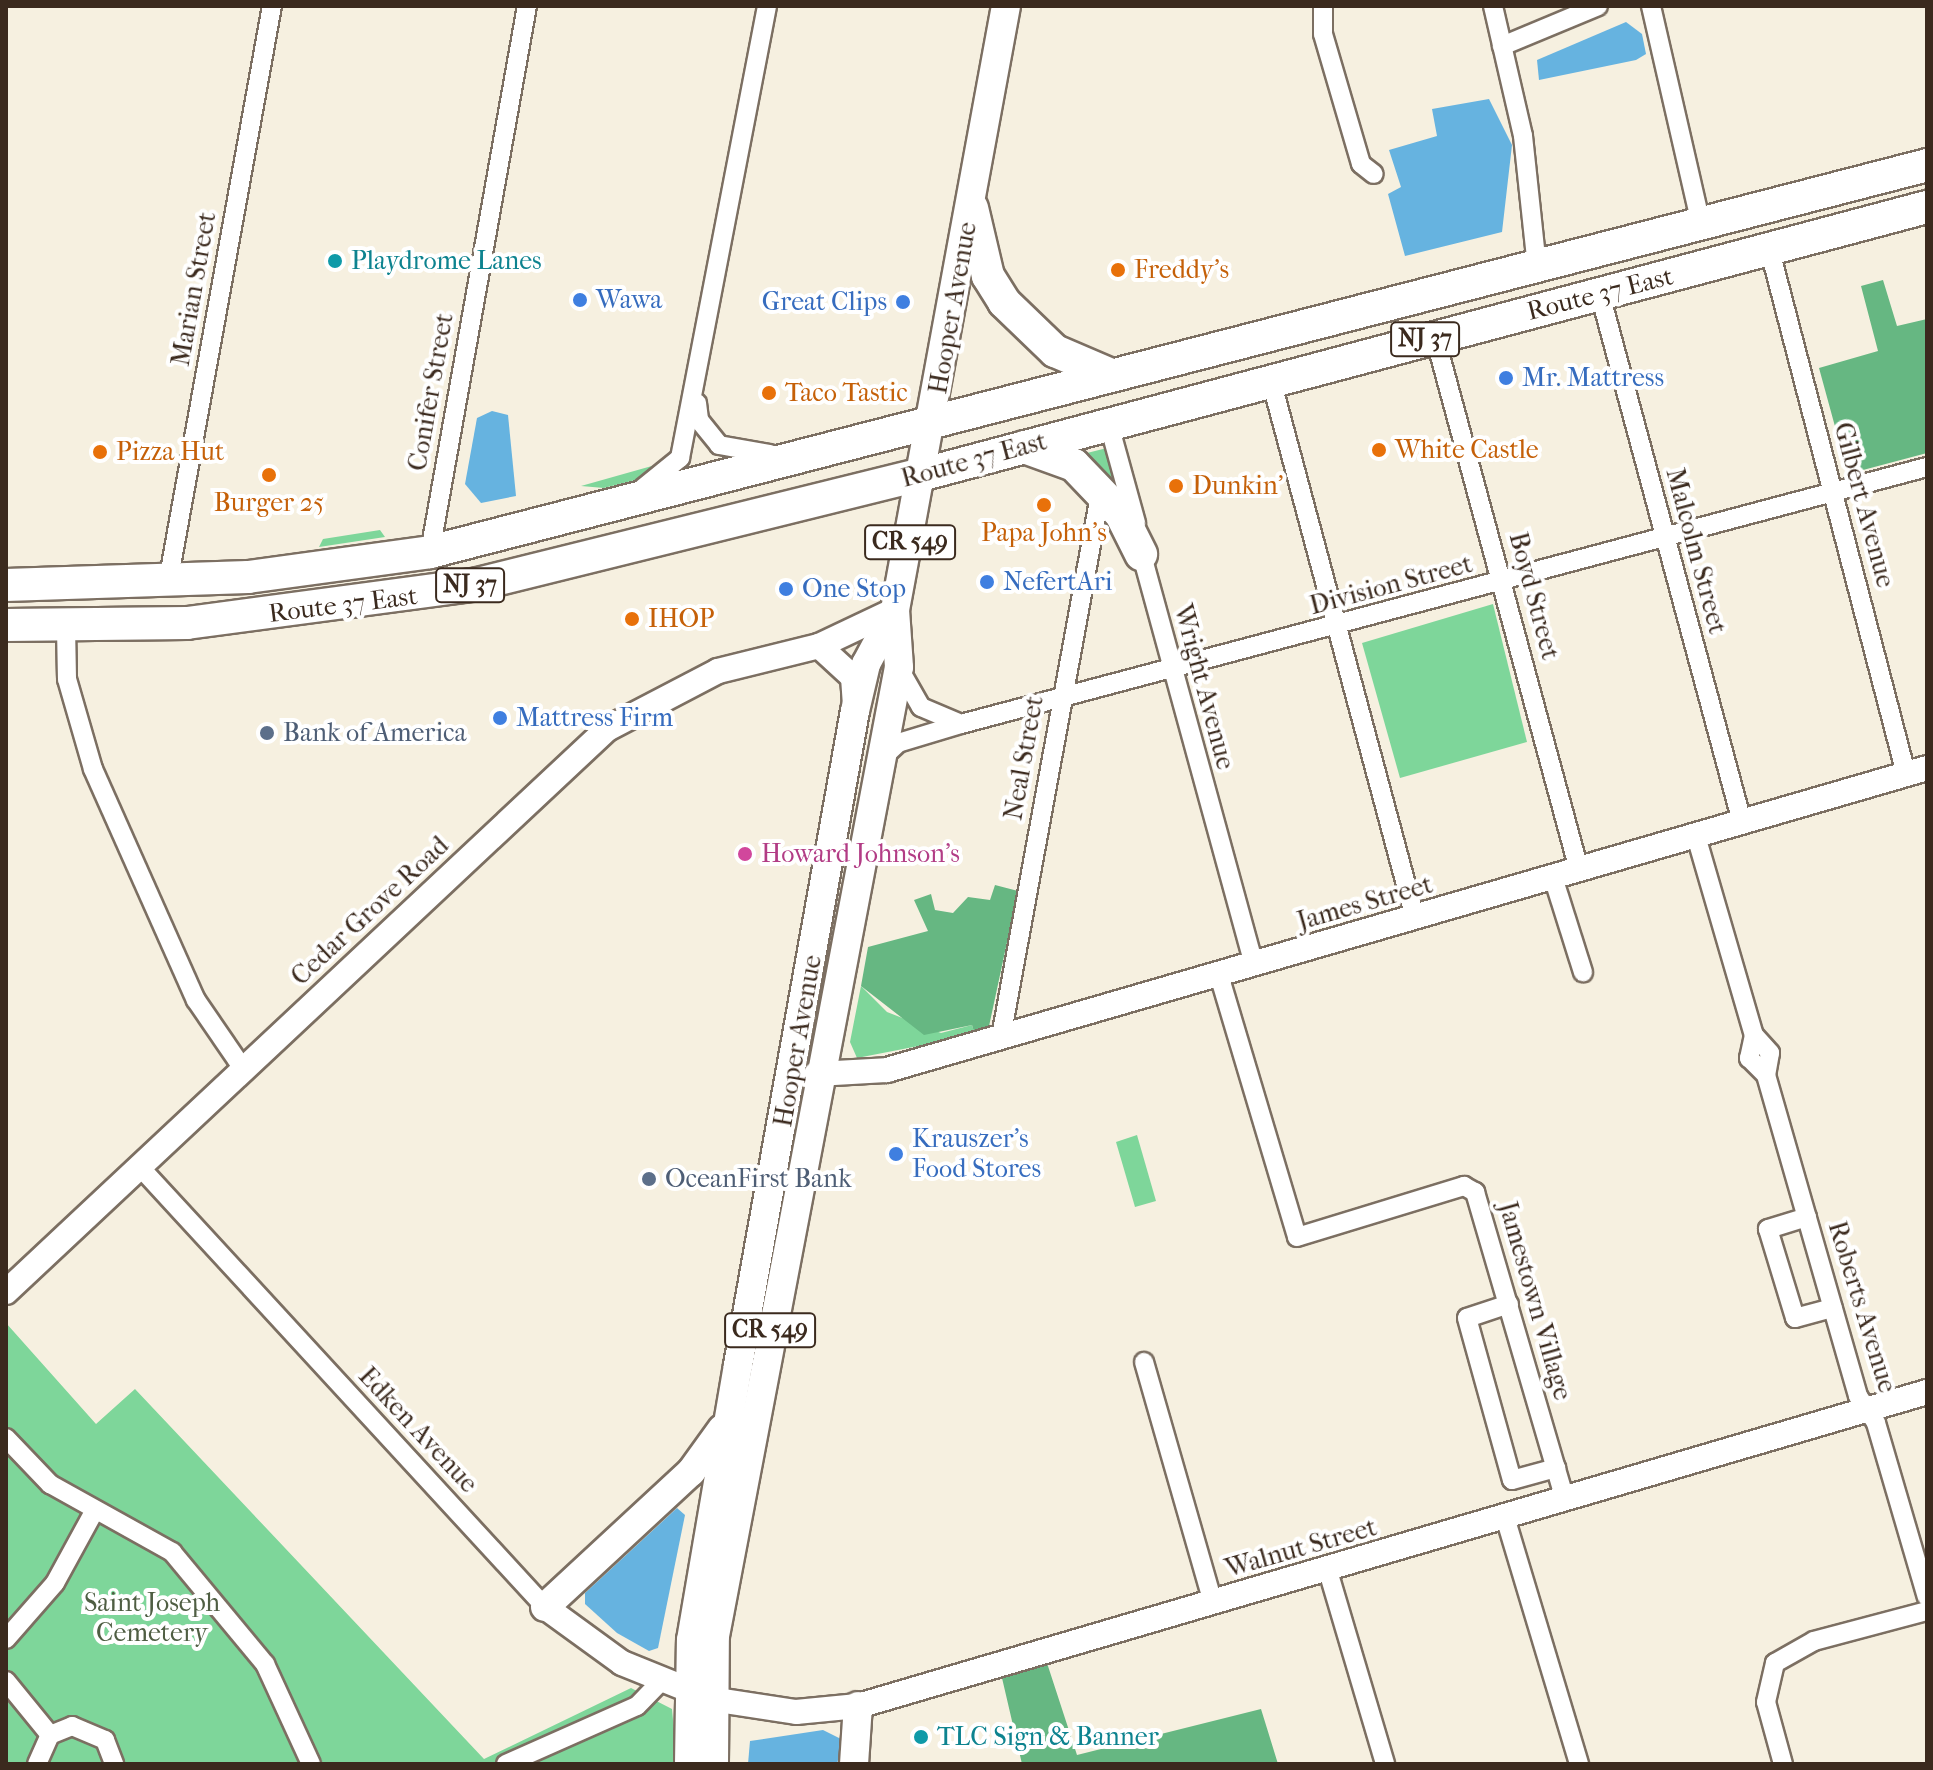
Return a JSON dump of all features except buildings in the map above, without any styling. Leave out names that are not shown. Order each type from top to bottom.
[{"type":"highway","name":"Route 37 East","points":[[6,585],[168,582],[430,552],[1927,165]]},
{"type":"highway","name":"Route 37 East","points":[[6,625],[66,627],[408,598],[924,474],[1108,421],[1770,251],[1927,207]]},
{"type":"highway","points":[[972,208],[988,276],[1004,302],[1055,351],[1109,374]]},
{"type":"highway","points":[[1024,447],[1074,465],[1101,490],[1141,554]]},
{"type":"main road","points":[[985,6],[1001,38]]},
{"type":"main road","name":"Hooper Avenue","points":[[714,1764],[687,1689],[715,1636],[816,1074],[875,764],[899,667],[895,610],[924,474],[1006,6]]},
{"type":"main road","name":"Hooper Avenue","points":[[689,1764],[687,1689],[729,1414],[855,711],[866,664],[895,610]]},
{"type":"main road","points":[[545,1607],[691,1472],[729,1414]]},
{"type":"main road","points":[[854,1764],[858,1706]]},
{"type":"street","name":"Marian Street","points":[[168,582],[272,6]]},
{"type":"street","name":"Conifer Street","points":[[430,552],[527,6]]},
{"type":"street","points":[[627,500],[678,464],[696,394],[767,6]]},
{"type":"street","points":[[1323,6],[1323,34],[1361,164],[1374,174]]},
{"type":"street","points":[[1493,6],[1523,136],[1537,268]]},
{"type":"street","points":[[1502,46],[1598,6]]},
{"type":"street","points":[[1651,6],[1701,225]]},
{"type":"street","name":"Gilbert Avenue","points":[[1770,251],[1834,492],[1916,771]]},
{"type":"street","name":"Malcolm Street","points":[[1600,294],[1742,822]]},
{"type":"street","name":"Boyd Street","points":[[1435,337],[1504,582],[1579,870]]},
{"type":"street","points":[[1271,380],[1415,918]]},
{"type":"street","points":[[696,394],[699,420],[724,448],[801,455]]},
{"type":"street","name":"Wright Avenue","points":[[1108,421],[1141,554],[1254,965]]},
{"type":"street","name":"Division Street","points":[[875,764],[898,743],[961,724],[1173,671],[1927,467]]},
{"type":"street","name":"Neal Street","points":[[1001,1037],[1101,490]]},
{"type":"street","name":"Cedar Grove Road","points":[[6,1292],[607,729],[661,695],[769,656],[819,646],[895,610]]},
{"type":"street","points":[[66,627],[67,679],[93,769],[196,1000],[244,1070]]},
{"type":"street","points":[[819,646],[853,677],[855,711]]},
{"type":"street","points":[[899,667],[921,707],[961,724]]},
{"type":"street","name":"James Street","points":[[816,1074],[887,1070],[1916,771]]},
{"type":"street","name":"Roberts Avenue","points":[[1696,836],[1754,1035],[1749,1058],[1766,1075],[1833,1308],[1866,1411],[1876,1423],[1927,1597]]},
{"type":"street","points":[[1553,877],[1583,972]]},
{"type":"street","name":"Jamestown Village","points":[[1219,975],[1297,1237],[1464,1186],[1479,1199],[1565,1499]]},
{"type":"street","name":"Edken Avenue","points":[[140,1167],[545,1607],[622,1663],[687,1689]]},
{"type":"street","points":[[1807,1217],[1768,1229],[1795,1318],[1833,1308]]},
{"type":"street","points":[[1509,1304],[1467,1318],[1512,1480],[1556,1468]]},
{"type":"street","points":[[1144,1362],[1213,1603]]},
{"type":"street","name":"Walnut Street","points":[[687,1689],[796,1712],[858,1706],[1328,1571],[1927,1392]]},
{"type":"street","points":[[6,1438],[50,1484],[95,1510],[133,1526],[189,1572],[265,1664],[311,1764]]},
{"type":"street","points":[[6,1639],[55,1583],[95,1510]]},
{"type":"street","points":[[1505,1517],[1579,1764]]},
{"type":"street","points":[[1328,1571],[1385,1764]]},
{"type":"street","points":[[1783,1764],[1766,1702],[1775,1663],[1814,1641],[1927,1611]]},
{"type":"street","points":[[6,1681],[50,1735]]},
{"type":"street","points":[[506,1764],[637,1706],[687,1689]]},
{"type":"street","points":[[37,1764],[50,1735],[72,1726],[96,1732],[114,1764]]},
{"type":"green space","points":[[1883,280],[1897,326],[1927,319],[1927,453],[1848,474],[1819,368],[1878,351],[1861,286]]},
{"type":"green space","points":[[1107,448],[1119,490],[1083,454]]},
{"type":"green space","points":[[666,462],[659,474],[604,488],[581,486]]},
{"type":"green space","points":[[380,530],[385,537],[319,547],[323,539]]},
{"type":"green space","points":[[1493,604],[1527,742],[1400,778],[1362,643]]},
{"type":"green space","points":[[995,885],[1018,891],[988,1031],[975,1035],[972,1025],[924,1035],[861,986],[868,947],[928,931],[914,900],[931,894],[935,910],[953,913],[968,897],[990,900]]},
{"type":"green space","points":[[861,986],[887,1012],[941,1033],[972,1025],[975,1035],[857,1058],[850,1042]]},
{"type":"green space","points":[[1137,1135],[1156,1201],[1135,1207],[1116,1142]]},
{"type":"green space","name":"Saint Joseph Cemetery","points":[[6,1323],[96,1424],[135,1389],[484,1759],[631,1688],[672,1709],[677,1764],[6,1764]]},
{"type":"green space","points":[[1047,1663],[1077,1755],[1261,1709],[1278,1764],[1022,1764],[1002,1678]]},
{"type":"water","points":[[1626,22],[1642,34],[1646,54],[1636,60],[1539,80],[1537,60]]},
{"type":"water","points":[[1489,99],[1512,145],[1502,232],[1405,256],[1388,194],[1401,187],[1389,150],[1437,136],[1432,109]]},
{"type":"water","points":[[492,411],[508,415],[516,496],[481,503],[465,484],[477,418]]},
{"type":"water","points":[[677,1508],[685,1515],[658,1648],[649,1651],[617,1633],[585,1604],[585,1593]]},
{"type":"water","points":[[823,1730],[843,1740],[837,1764],[748,1764],[750,1741]]},
{"type":"place","name":"Playdrome Lanes","points":[[335,261]]},
{"type":"place","name":"Freddy's","points":[[1118,270]]},
{"type":"place","name":"Wawa","points":[[580,300]]},
{"type":"place","name":"Great Clips","points":[[903,302]]},
{"type":"place","name":"Mr. Mattress","points":[[1506,378]]},
{"type":"place","name":"Taco Tastic","points":[[769,393]]},
{"type":"place","name":"White Castle","points":[[1379,450]]},
{"type":"place","name":"Pizza Hut","points":[[100,452]]},
{"type":"place","name":"Burger 25","points":[[269,475]]},
{"type":"place","name":"Dunkin'","points":[[1176,486]]},
{"type":"place","name":"Papa John's","points":[[1044,505]]},
{"type":"place","name":"NefertAri","points":[[987,582]]},
{"type":"place","name":"One Stop","points":[[786,589]]},
{"type":"place","name":"IHOP","points":[[632,619]]},
{"type":"place","name":"Mattress Firm","points":[[500,718]]},
{"type":"place","name":"Bank of America","points":[[267,733]]},
{"type":"place","name":"Howard Johnson's","points":[[745,854]]},
{"type":"place","name":"Krauszer's Food Stores","points":[[896,1154]]},
{"type":"place","name":"OceanFirst Bank","points":[[649,1179]]},
{"type":"place","name":"TLC Sign & Banner","points":[[921,1737]]}]
